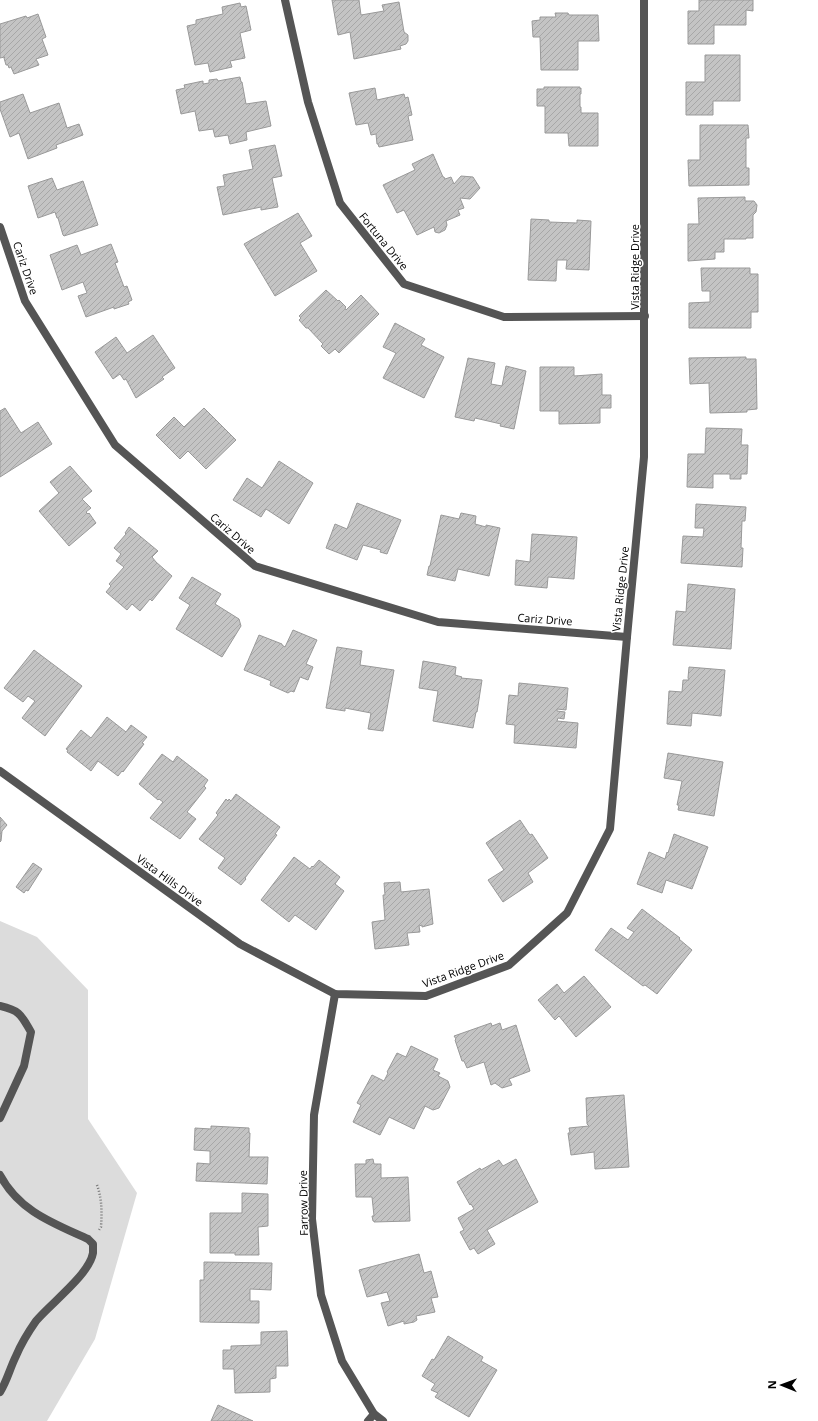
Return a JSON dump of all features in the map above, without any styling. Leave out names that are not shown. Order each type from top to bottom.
[{"type":"street","name":"Fortuna Drive","points":[[285,0],[308,102],[340,203],[404,284],[504,317],[645,316]]},
{"type":"street","name":"Vista Ridge Drive","points":[[335,994],[426,996],[509,965],[567,912],[610,829],[626,636],[644,457],[644,0]]},
{"type":"street","name":"Cariz Drive","points":[[0,227],[25,301],[115,445],[255,566],[438,622],[626,636]]},
{"type":"street","name":"Vista Hills Drive","points":[[0,771],[240,944],[335,994]]},
{"type":"street","name":"Farrow Drive","points":[[335,994],[314,1115],[312,1219],[321,1295],[342,1361],[374,1414],[384,1421]]},
{"type":"street","points":[[0,1006],[10,1008],[21,1015],[31,1032],[24,1066],[0,1118]]},
{"type":"street","points":[[0,1175],[12,1195],[37,1215],[88,1239],[93,1244],[93,1254],[88,1265],[76,1281],[36,1322],[16,1354],[4,1387],[0,1392]]},
{"type":"street","points":[[368,1421],[374,1414]]},
{"type":"path","points":[[88,1239],[96,1234],[101,1227],[102,1205],[97,1185]]},
{"type":"shaded area","points":[[0,921],[37,937],[88,990],[88,1119],[137,1193],[95,1339],[47,1421],[0,1421]]},
{"type":"building","points":[[332,0],[359,0],[361,15],[384,11],[382,5],[399,2],[404,32],[408,35],[408,41],[406,44],[400,46],[401,49],[354,59],[350,32],[338,35]]},
{"type":"building","points":[[699,0],[753,0],[753,11],[746,10],[746,25],[714,25],[714,44],[688,44],[688,11],[699,11]]},
{"type":"building","points":[[240,3],[241,7],[246,6],[251,30],[240,33],[245,58],[230,61],[232,67],[210,72],[208,63],[195,65],[187,26],[196,24],[196,20],[223,14],[222,7]]},
{"type":"building","points":[[555,13],[568,13],[569,15],[598,15],[599,41],[578,41],[578,70],[541,70],[540,37],[533,37],[532,21],[540,20],[540,17],[556,17]]},
{"type":"building","points":[[38,14],[46,37],[42,39],[48,55],[36,59],[39,65],[14,74],[11,67],[9,68],[8,65],[6,65],[5,57],[0,58],[0,24]]},
{"type":"building","points":[[705,55],[740,55],[740,101],[713,101],[713,115],[686,115],[686,82],[705,82]]},
{"type":"building","points":[[240,77],[246,104],[266,101],[271,126],[246,132],[247,140],[230,144],[228,135],[215,137],[213,129],[199,131],[195,111],[181,114],[176,90],[185,88],[184,85],[203,81],[203,84],[209,83],[209,80],[217,79],[218,81]]},
{"type":"building","points":[[544,87],[581,88],[581,113],[598,113],[598,146],[569,146],[568,133],[545,133],[545,106],[537,106],[537,89],[544,89]]},
{"type":"building","points":[[375,88],[377,100],[404,94],[405,98],[408,97],[412,115],[408,116],[413,140],[379,147],[377,144],[376,134],[371,135],[368,123],[356,125],[349,93]]},
{"type":"building","points":[[23,94],[30,113],[59,103],[67,128],[79,124],[83,135],[56,145],[57,148],[28,159],[19,133],[10,137],[0,109],[0,102]]},
{"type":"building","points":[[700,125],[748,125],[749,138],[746,138],[746,168],[749,168],[749,185],[689,186],[688,160],[700,160]]},
{"type":"building","points":[[275,145],[282,176],[272,178],[278,207],[261,210],[261,207],[223,215],[217,187],[225,186],[223,175],[253,169],[249,150]]},
{"type":"building","points":[[433,154],[445,179],[451,177],[454,184],[461,176],[473,177],[480,188],[470,199],[460,198],[464,208],[458,210],[460,215],[446,221],[447,225],[445,230],[439,233],[435,232],[434,227],[417,235],[404,210],[397,213],[383,185],[415,170],[412,164]]},
{"type":"building","points":[[52,178],[57,190],[83,181],[98,225],[64,236],[55,212],[38,218],[28,186]]},
{"type":"building","points":[[745,197],[745,201],[754,201],[757,205],[756,212],[753,215],[753,238],[724,239],[724,252],[715,252],[715,259],[688,261],[688,224],[699,224],[698,198]]},
{"type":"building","points":[[298,213],[312,236],[300,243],[317,271],[275,296],[244,244]]},
{"type":"building","points":[[531,219],[549,220],[549,222],[577,223],[577,220],[591,221],[589,270],[566,269],[567,260],[557,260],[556,281],[528,280]]},
{"type":"building","points":[[111,244],[118,262],[115,263],[124,287],[127,286],[132,300],[128,302],[129,304],[114,309],[114,307],[86,317],[78,296],[87,293],[83,282],[62,290],[50,255],[77,245],[81,255]]},
{"type":"building","points":[[701,268],[750,268],[750,274],[758,274],[758,312],[751,312],[751,328],[689,328],[689,303],[710,302],[710,291],[702,291]]},
{"type":"building","points":[[326,290],[346,307],[346,310],[361,295],[379,314],[339,353],[335,349],[329,354],[321,346],[323,344],[299,320],[301,318],[299,316]]},
{"type":"building","points":[[395,323],[425,339],[421,345],[444,357],[424,398],[383,378],[396,353],[383,347]]},
{"type":"building","points":[[153,335],[175,368],[162,377],[164,379],[136,398],[126,379],[124,380],[120,374],[113,379],[95,352],[116,337],[127,353]]},
{"type":"building","points":[[746,357],[746,359],[756,359],[757,409],[747,410],[747,412],[710,413],[709,383],[690,384],[689,358]]},
{"type":"building","points":[[468,358],[495,363],[491,384],[502,386],[506,366],[526,371],[514,429],[500,426],[501,424],[475,418],[474,421],[455,417]]},
{"type":"building","points":[[540,367],[574,367],[574,376],[602,374],[602,395],[611,395],[611,408],[600,408],[600,423],[559,424],[559,411],[540,411]]},
{"type":"building","points":[[5,408],[21,433],[38,422],[52,444],[0,477],[0,411]]},
{"type":"building","points":[[204,408],[236,440],[206,469],[188,451],[180,459],[156,435],[174,417],[184,427]]},
{"type":"building","points":[[706,428],[742,429],[741,445],[748,445],[747,474],[741,474],[741,479],[730,479],[730,474],[713,474],[713,488],[687,487],[688,454],[705,454]]},
{"type":"building","points":[[279,461],[313,483],[289,524],[266,509],[261,517],[233,500],[247,478],[262,488]]},
{"type":"building","points":[[70,466],[92,491],[82,499],[91,508],[86,512],[88,514],[89,513],[96,523],[69,546],[39,511],[59,493],[50,482]]},
{"type":"building","points":[[357,503],[401,520],[387,554],[380,552],[381,550],[363,545],[357,560],[326,548],[335,524],[347,529]]},
{"type":"building","points":[[696,504],[746,507],[745,521],[742,521],[742,567],[681,563],[683,536],[703,537],[704,528],[695,528]]},
{"type":"building","points":[[461,513],[476,516],[475,524],[486,527],[486,525],[500,528],[489,576],[458,569],[455,581],[427,575],[441,515],[459,519]]},
{"type":"building","points":[[129,527],[158,551],[152,557],[172,576],[152,601],[150,599],[140,611],[132,604],[127,610],[106,592],[111,586],[109,584],[124,567],[116,561],[121,554],[114,548],[126,534],[125,533]]},
{"type":"building","points":[[532,534],[577,537],[574,579],[548,577],[547,588],[515,585],[516,560],[530,562]]},
{"type":"building","points":[[192,577],[221,594],[215,604],[239,619],[241,626],[222,657],[176,629],[190,605],[179,598]]},
{"type":"building","points":[[688,584],[735,589],[731,649],[673,645],[676,611],[686,612]]},
{"type":"building","points":[[293,630],[317,640],[306,664],[313,667],[308,680],[300,677],[294,692],[291,691],[288,693],[270,685],[271,681],[244,670],[259,635],[282,644],[285,647]]},
{"type":"building","points":[[337,647],[362,651],[360,665],[394,670],[383,731],[368,729],[371,713],[345,708],[345,711],[326,708]]},
{"type":"building","points":[[34,650],[82,686],[45,736],[22,718],[35,701],[28,696],[23,702],[4,688]]},
{"type":"building","points":[[423,661],[456,667],[455,675],[462,677],[461,678],[482,680],[473,728],[433,721],[438,691],[419,688]]},
{"type":"building","points":[[689,667],[725,670],[721,716],[692,713],[691,726],[667,724],[669,691],[682,692],[683,680],[689,680]]},
{"type":"building","points":[[519,683],[568,688],[566,710],[557,709],[557,711],[565,712],[564,719],[558,718],[557,721],[578,723],[576,748],[514,743],[515,725],[506,724],[509,695],[518,696]]},
{"type":"building","points":[[107,717],[126,732],[131,725],[147,737],[142,743],[144,744],[123,772],[122,771],[118,776],[98,761],[91,771],[67,752],[68,750],[66,749],[81,730],[91,738]]},
{"type":"building","points":[[668,753],[723,762],[714,816],[678,810],[679,805],[677,805],[682,781],[664,778]]},
{"type":"building","points":[[162,754],[173,762],[177,756],[208,780],[204,786],[206,788],[187,812],[196,819],[180,839],[150,818],[163,802],[159,799],[158,800],[139,784]]},
{"type":"building","points":[[236,794],[280,827],[275,834],[277,835],[241,885],[218,868],[225,858],[199,839],[218,815],[216,813],[226,799],[231,801]]},
{"type":"building","points":[[0,817],[7,825],[2,831],[0,842]]},
{"type":"building","points":[[520,820],[530,835],[532,834],[548,858],[528,873],[533,882],[503,902],[488,880],[504,870],[486,843]]},
{"type":"building","points":[[674,834],[708,847],[692,889],[666,880],[662,893],[637,884],[649,852],[665,859]]},
{"type":"building","points":[[294,857],[310,869],[319,860],[340,877],[335,884],[344,891],[316,930],[295,915],[289,922],[261,900]]},
{"type":"building","points":[[33,863],[42,869],[28,891],[26,890],[24,893],[16,887]]},
{"type":"building","points":[[400,882],[401,892],[429,889],[433,924],[422,927],[422,925],[419,926],[420,932],[407,933],[409,945],[375,949],[372,922],[385,920],[383,895],[385,895],[384,883]]},
{"type":"building","points":[[642,909],[680,938],[679,939],[692,950],[657,994],[645,985],[643,986],[595,950],[611,928],[628,940],[634,932],[627,928]]},
{"type":"building","points":[[584,976],[611,1007],[576,1037],[559,1016],[555,1020],[538,1000],[557,984],[564,993]]},
{"type":"building","points":[[491,1023],[492,1026],[500,1023],[502,1030],[516,1025],[530,1071],[509,1079],[512,1085],[502,1088],[495,1083],[491,1085],[484,1062],[467,1068],[464,1061],[462,1061],[454,1036]]},
{"type":"building","points":[[411,1046],[438,1059],[433,1070],[440,1073],[438,1076],[448,1081],[450,1087],[439,1108],[433,1110],[425,1106],[414,1129],[389,1117],[380,1135],[353,1122],[361,1105],[357,1103],[372,1075],[384,1081],[397,1053],[406,1057]]},
{"type":"building","points":[[624,1095],[629,1167],[595,1169],[594,1152],[571,1155],[568,1133],[570,1133],[569,1128],[589,1126],[587,1124],[586,1098]]},
{"type":"building","points":[[211,1126],[249,1128],[249,1157],[268,1157],[267,1184],[196,1181],[197,1163],[210,1164],[210,1151],[194,1150],[195,1128],[211,1129]]},
{"type":"building","points":[[373,1159],[374,1164],[381,1164],[381,1178],[408,1177],[410,1221],[374,1222],[372,1216],[374,1216],[372,1197],[356,1197],[355,1164],[366,1164],[366,1160]]},
{"type":"building","points":[[516,1159],[538,1202],[487,1230],[495,1244],[478,1254],[474,1248],[470,1250],[460,1232],[464,1230],[458,1218],[474,1209],[471,1204],[470,1205],[457,1182],[480,1168],[481,1170],[499,1160],[503,1166]]},
{"type":"building","points":[[242,1193],[268,1194],[268,1226],[258,1227],[259,1255],[210,1253],[210,1213],[242,1213]]},
{"type":"building","points":[[419,1254],[424,1273],[431,1271],[438,1297],[431,1298],[435,1312],[416,1316],[417,1320],[414,1322],[404,1324],[404,1321],[388,1326],[381,1303],[390,1301],[387,1292],[367,1297],[359,1270]]},
{"type":"building","points":[[204,1262],[272,1263],[271,1290],[250,1289],[250,1301],[259,1301],[259,1323],[200,1322],[200,1280],[204,1280]]},
{"type":"building","points":[[287,1331],[288,1366],[276,1366],[276,1378],[270,1379],[270,1392],[235,1393],[234,1369],[223,1369],[223,1350],[231,1350],[231,1346],[261,1345],[261,1332]]},
{"type":"building","points":[[448,1336],[483,1357],[481,1361],[497,1370],[469,1417],[435,1397],[438,1393],[431,1390],[435,1384],[422,1376],[432,1359],[434,1360]]},
{"type":"building","points":[[218,1405],[253,1421],[211,1421]]}]
